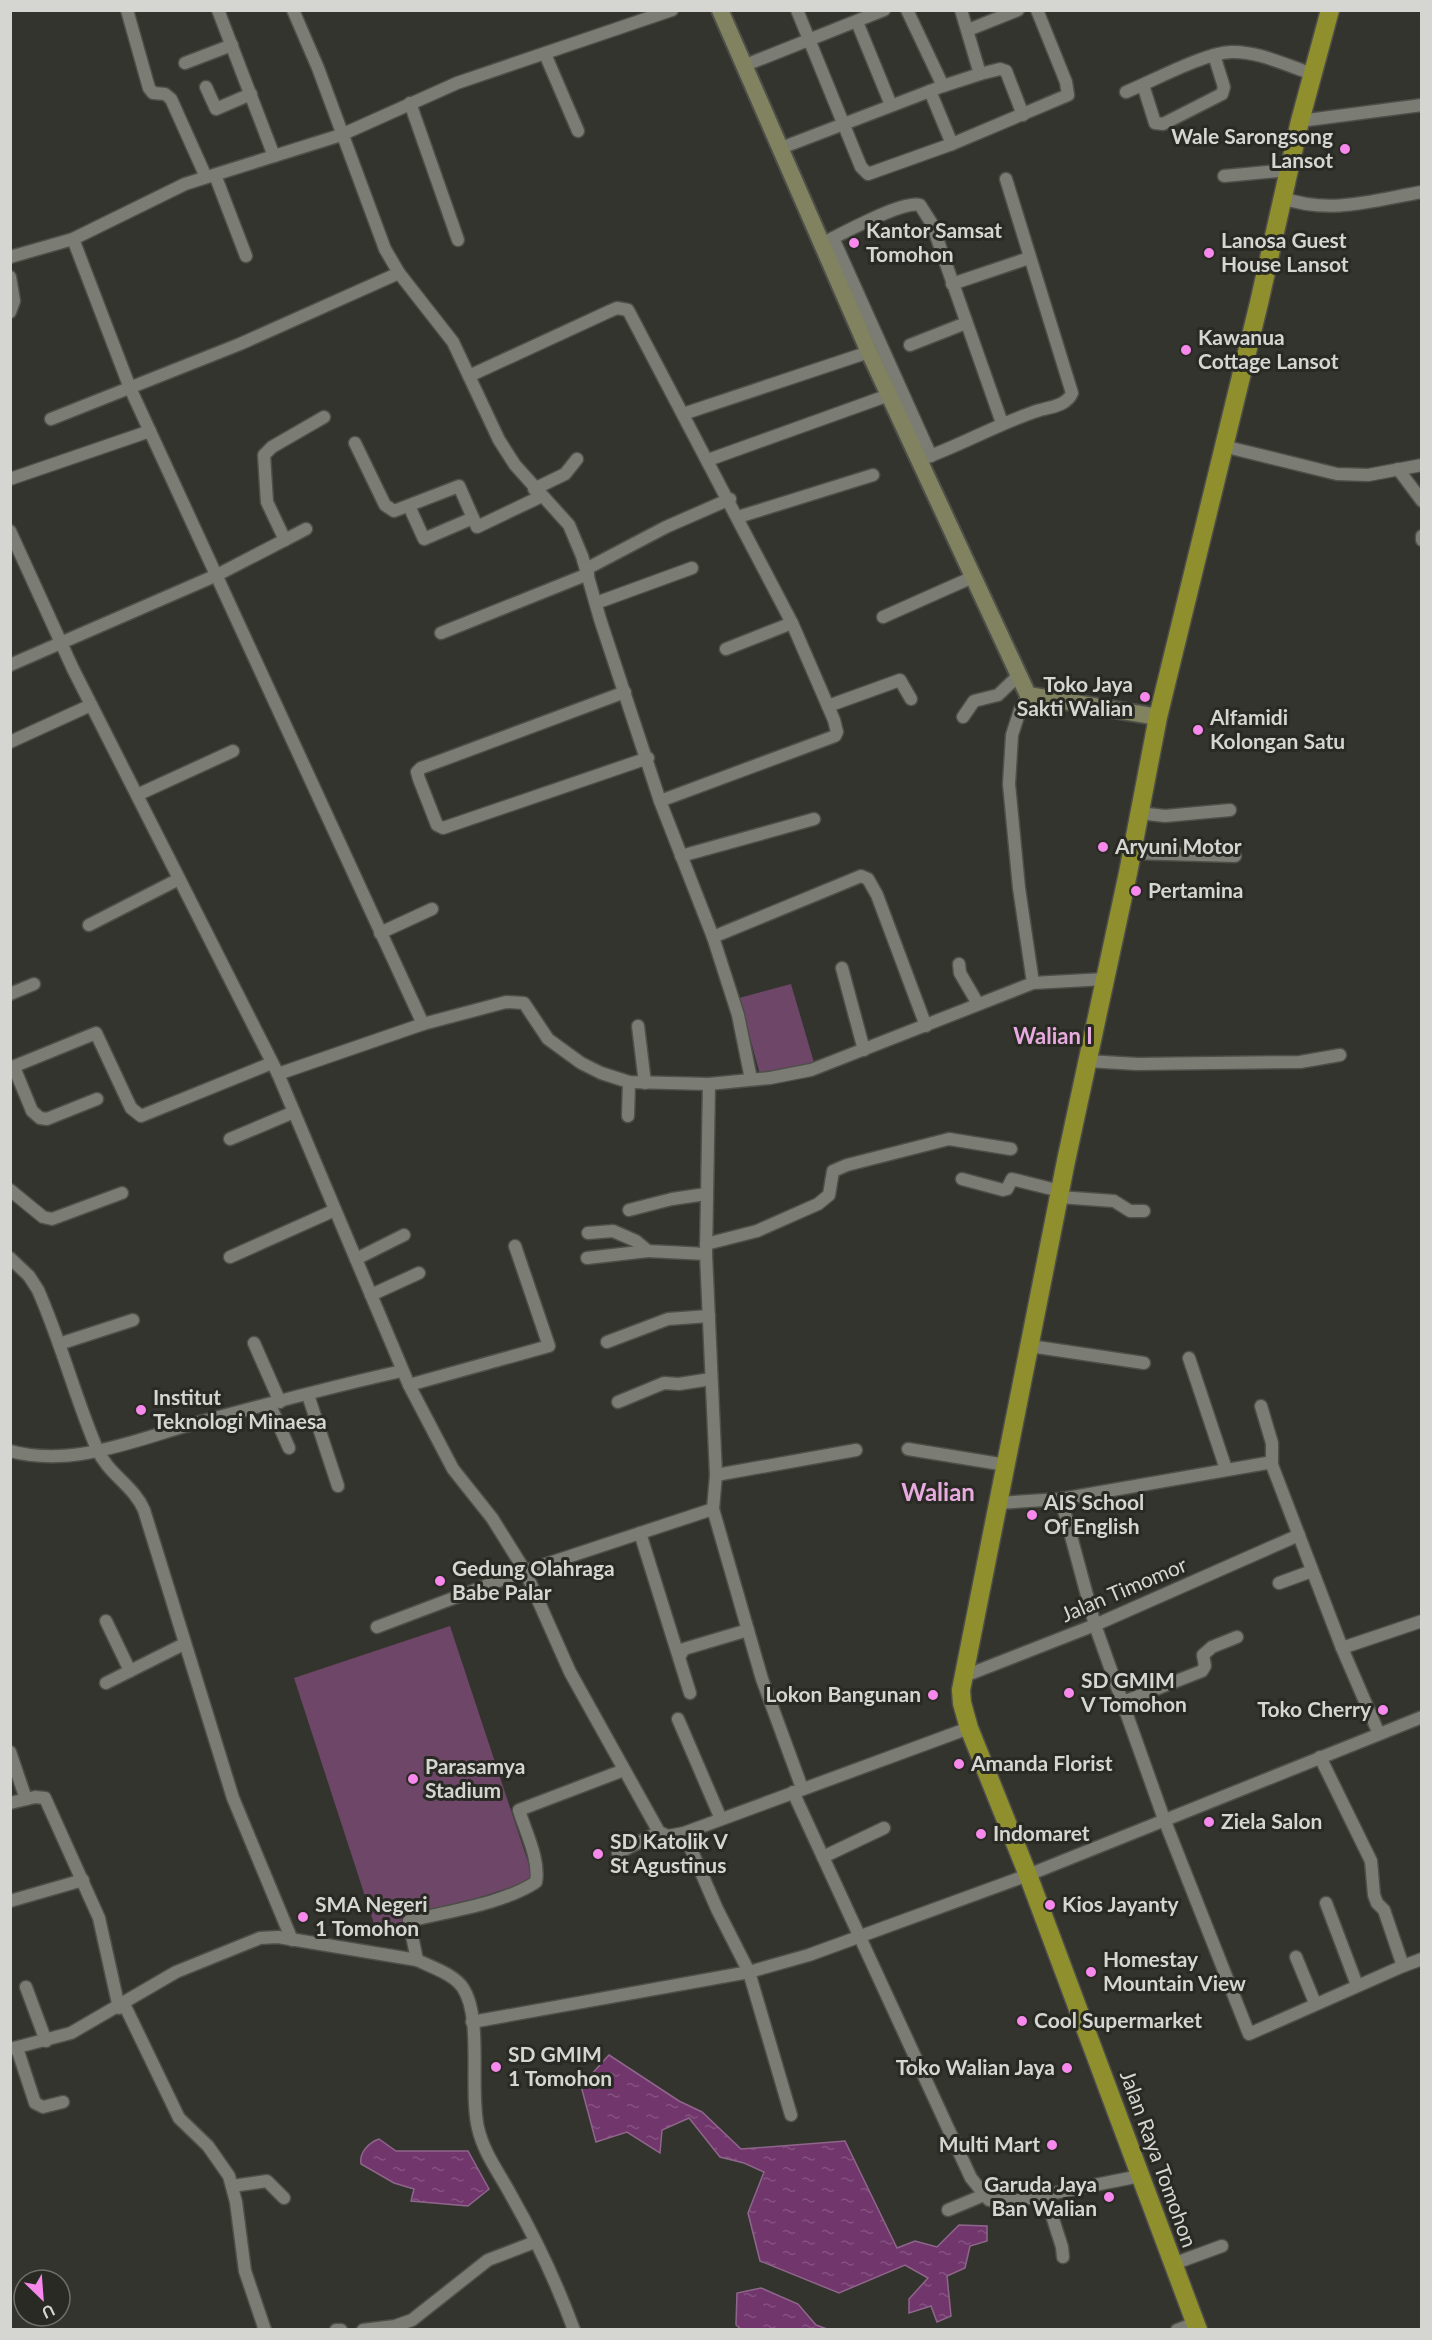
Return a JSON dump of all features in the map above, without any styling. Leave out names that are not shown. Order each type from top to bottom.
[{"type":"highway","name":"Jalan Raya Tomohon","points":[[1197,2326],[1028,1875],[969,1728],[962,1703],[962,1677],[1158,717],[1300,121],[1330,10]]},
{"type":"street","points":[[127,10],[148,88],[153,93],[171,99],[246,255]]},
{"type":"street","points":[[218,10],[274,156]]},
{"type":"street","points":[[293,10],[318,68],[385,249],[399,273],[448,334],[499,440],[538,492],[569,525],[587,572],[660,801],[712,937],[738,1015],[751,1079]]},
{"type":"street","points":[[10,257],[73,239],[149,200],[210,176],[341,135],[457,83],[672,10]]},
{"type":"street","points":[[720,10],[743,66],[827,241],[925,458],[973,577],[1028,695],[1012,735],[1010,784],[1019,888],[1033,983]]},
{"type":"street","points":[[797,10],[861,167],[868,174],[952,144],[1064,98],[1068,90],[1037,10]]},
{"type":"street","points":[[743,66],[884,10]]},
{"type":"street","points":[[907,10],[943,86]]},
{"type":"street","points":[[961,10],[980,74]]},
{"type":"street","points":[[968,30],[1018,10]]},
{"type":"street","points":[[856,22],[891,105]]},
{"type":"street","points":[[185,63],[232,45]]},
{"type":"street","points":[[1126,92],[1214,56],[1244,53],[1313,74]]},
{"type":"street","points":[[545,54],[578,131]]},
{"type":"street","points":[[1143,85],[1155,123],[1163,124],[1222,94],[1224,87],[1214,56]]},
{"type":"street","points":[[781,148],[943,86],[1000,69],[1006,71],[1023,115]]},
{"type":"street","points":[[206,87],[216,109],[251,94]]},
{"type":"street","points":[[930,91],[952,144]]},
{"type":"street","points":[[410,103],[458,240]]},
{"type":"street","points":[[1300,121],[1422,105]]},
{"type":"street","points":[[1224,176],[1289,170]]},
{"type":"street","points":[[925,458],[1002,423],[1063,403],[1072,393],[1006,179]]},
{"type":"street","points":[[1283,198],[1300,204],[1335,207],[1422,192]]},
{"type":"street","points":[[827,241],[898,209],[915,204],[920,205],[932,224],[1002,423]]},
{"type":"street","points":[[73,239],[130,388],[423,1024]]},
{"type":"street","points":[[827,241],[869,352],[889,395],[925,458]]},
{"type":"street","points":[[952,284],[1029,258]]},
{"type":"street","points":[[51,419],[240,344],[399,273]]},
{"type":"street","points":[[10,277],[14,301],[10,312]]},
{"type":"street","points":[[469,376],[610,311],[623,308],[634,316],[792,623],[828,705],[837,732],[832,739],[741,769],[660,801]]},
{"type":"street","points":[[910,345],[966,323]]},
{"type":"street","points":[[684,414],[869,352]]},
{"type":"street","points":[[708,460],[889,395]]},
{"type":"street","points":[[285,540],[267,502],[264,455],[272,447],[324,417]]},
{"type":"street","points":[[10,479],[150,431]]},
{"type":"street","points":[[355,443],[385,505],[394,511],[459,486],[477,527],[565,474],[578,459]]},
{"type":"street","points":[[1223,446],[1337,474],[1368,475],[1422,465]]},
{"type":"street","points":[[1398,469],[1422,501]]},
{"type":"street","points":[[738,518],[873,475]]},
{"type":"street","points":[[441,633],[587,572],[666,527],[730,499]]},
{"type":"street","points":[[409,506],[424,539],[473,518]]},
{"type":"street","points":[[10,665],[217,575],[306,530]]},
{"type":"street","points":[[10,531],[60,643],[278,1074],[402,1371],[453,1469],[492,1518],[525,1571],[570,1672],[659,1832],[668,1836],[684,1833],[969,1728]]},
{"type":"street","points":[[596,603],[692,568]]},
{"type":"street","points":[[884,617],[973,577]]},
{"type":"street","points":[[726,649],[792,623]]},
{"type":"street","points":[[963,717],[974,701],[998,695],[1019,675]]},
{"type":"street","points":[[828,705],[900,680],[911,699]]},
{"type":"street","points":[[625,692],[421,768],[417,771],[418,780],[437,825],[443,828],[648,758]]},
{"type":"street","points":[[1028,695],[1158,717]]},
{"type":"street","points":[[10,742],[91,705]]},
{"type":"street","points":[[137,795],[233,751]]},
{"type":"street","points":[[1139,813],[1165,816],[1230,810]]},
{"type":"street","points":[[681,856],[814,819]]},
{"type":"street","points":[[1132,853],[1236,856]]},
{"type":"street","points":[[712,937],[861,876],[868,879],[877,896],[926,1026]]},
{"type":"street","points":[[89,925],[179,879]]},
{"type":"street","points":[[380,933],[432,909]]},
{"type":"street","points":[[958,964],[960,973],[978,1004]]},
{"type":"street","points":[[842,968],[864,1050]]},
{"type":"street","points":[[278,1074],[423,1024],[506,1002],[524,1003],[542,1031],[558,1047],[602,1073],[629,1082],[709,1083],[751,1079],[800,1073],[1033,983],[1064,979],[1106,979]]},
{"type":"street","points":[[10,994],[34,984]]},
{"type":"street","points":[[638,1026],[645,1083]]},
{"type":"street","points":[[10,1069],[96,1033],[131,1108],[141,1116],[272,1062]]},
{"type":"street","points":[[1087,1061],[1137,1064],[1300,1062],[1340,1055]]},
{"type":"street","points":[[10,1069],[16,1072],[32,1111],[40,1118],[47,1119],[97,1099]]},
{"type":"street","points":[[628,1116],[629,1082]]},
{"type":"street","points":[[709,1083],[706,1249],[716,1475],[713,1509],[762,1679],[798,1790],[823,1857],[971,2178],[984,2195],[989,2200],[1001,2202],[1140,2176]]},
{"type":"street","points":[[230,1139],[294,1112]]},
{"type":"street","points":[[587,1258],[648,1251],[706,1249],[757,1232],[818,1204],[829,1194],[833,1171],[847,1165],[949,1139],[1011,1149]]},
{"type":"street","points":[[962,1179],[1003,1190],[1007,1189],[1012,1179],[1060,1194],[1114,1201],[1130,1211],[1144,1211]]},
{"type":"street","points":[[10,1190],[43,1217],[52,1219],[122,1193]]},
{"type":"street","points":[[629,1210],[672,1199],[706,1194]]},
{"type":"street","points":[[230,1257],[335,1210]]},
{"type":"street","points":[[588,1233],[613,1231],[636,1241],[648,1251]]},
{"type":"street","points":[[356,1259],[404,1235]]},
{"type":"street","points":[[409,1385],[549,1346],[515,1246]]},
{"type":"street","points":[[10,1258],[29,1276],[38,1290],[98,1451],[115,1476],[141,1502],[233,1798],[292,1940]]},
{"type":"street","points":[[371,1295],[419,1273]]},
{"type":"street","points":[[607,1342],[668,1319],[709,1316]]},
{"type":"street","points":[[59,1344],[133,1320]]},
{"type":"street","points":[[254,1343],[289,1448]]},
{"type":"street","points":[[1030,1346],[1144,1363]]},
{"type":"street","points":[[1189,1358],[1226,1469]]},
{"type":"street","points":[[10,1451],[41,1457],[98,1451],[402,1371]]},
{"type":"street","points":[[618,1402],[663,1383],[679,1384],[711,1379]]},
{"type":"street","points":[[308,1395],[338,1486]]},
{"type":"street","points":[[1261,1406],[1272,1443],[1272,1465],[1342,1648],[1379,1734]]},
{"type":"street","points":[[908,1449],[1006,1465]]},
{"type":"street","points":[[716,1475],[856,1450]]},
{"type":"street","points":[[998,1503],[1061,1499],[1226,1469],[1266,1463],[1272,1465]]},
{"type":"street","points":[[1061,1499],[1095,1625],[1164,1819],[1249,2034],[1315,2003],[1422,1959]]},
{"type":"street","points":[[377,1627],[525,1571],[713,1509]]},
{"type":"street","points":[[640,1533],[690,1692]]},
{"type":"street","name":"Jalan Timomor","points":[[962,1677],[1095,1625],[1299,1535]]},
{"type":"street","points":[[1279,1583],[1312,1571]]},
{"type":"street","points":[[106,1621],[130,1671]]},
{"type":"street","points":[[1342,1648],[1422,1622]]},
{"type":"street","points":[[679,1657],[684,1649],[748,1629]]},
{"type":"street","points":[[1123,1702],[1202,1671],[1205,1666],[1203,1655],[1206,1650],[1237,1637]]},
{"type":"street","points":[[106,1683],[184,1644]]},
{"type":"street","points":[[472,2022],[749,1972],[809,1955],[1028,1875],[1422,1717]]},
{"type":"street","points":[[678,1719],[721,1819]]},
{"type":"street","points":[[10,1752],[26,1799]]},
{"type":"street","points":[[1320,1757],[1371,1861],[1374,1895],[1377,1903],[1384,1910],[1403,1966]]},
{"type":"street","points":[[417,1960],[409,1921],[524,1890],[536,1882],[534,1858],[519,1810],[624,1770]]},
{"type":"street","points":[[10,1803],[45,1798],[99,1918],[122,2006],[179,2118],[220,2160],[232,2186],[245,2271],[265,2330]]},
{"type":"street","points":[[823,1857],[884,1828]]},
{"type":"street","points":[[618,1853],[659,1832]]},
{"type":"street","points":[[684,1833],[717,1909],[749,1972],[791,2115]]},
{"type":"street","points":[[10,1901],[83,1880]]},
{"type":"street","points":[[1326,1903],[1357,1985]]},
{"type":"street","points":[[63,2102],[43,2107],[35,2103],[14,2048],[71,2033],[122,2006],[176,1972],[228,1949],[270,1936],[417,1960],[453,1978],[463,1987],[472,2022],[475,2100],[481,2140],[535,2242],[574,2330]]},
{"type":"street","points":[[1296,1957],[1315,2003]]},
{"type":"street","points":[[26,1987],[46,2041]]},
{"type":"street","points":[[232,2186],[267,2181],[284,2198]]},
{"type":"street","points":[[1045,2194],[1062,2247],[1062,2257]]},
{"type":"street","points":[[948,2210],[984,2195]]},
{"type":"street","points":[[363,2330],[395,2326],[412,2320],[488,2260],[535,2242]]},
{"type":"street","points":[[1173,2264],[1222,2246]]},
{"type":"street","points":[[1177,2330],[1197,2326]]},
{"type":"shaded area","points":[[791,984],[815,1066],[761,1078],[739,998]]},
{"type":"shaded area","name":"Parasamya Stadium","points":[[450,1626],[534,1880],[376,1930],[294,1678]]},
{"type":"water","points":[[609,2055],[679,2101],[702,2112],[741,2149],[845,2141],[897,2248],[915,2241],[937,2247],[959,2225],[987,2226],[987,2241],[970,2246],[965,2268],[947,2276],[951,2316],[937,2322],[931,2306],[909,2313],[909,2299],[928,2278],[905,2265],[839,2293],[760,2261],[748,2213],[764,2172],[744,2163],[720,2157],[689,2118],[662,2130],[660,2153],[627,2132],[596,2142],[581,2086]]},
{"type":"water","points":[[379,2139],[396,2151],[468,2151],[489,2189],[468,2206],[411,2201],[414,2189],[394,2183],[361,2164],[361,2156],[365,2149]]},
{"type":"water","points":[[761,2288],[798,2304],[816,2325],[827,2329],[741,2329],[736,2325],[737,2293]]},
{"type":"place","name":"Wale Sarongsong Lansot","points":[[1345,149]]},
{"type":"place","name":"Kantor Samsat Tomohon","points":[[854,243]]},
{"type":"place","name":"Lanosa Guest House Lansot","points":[[1209,253]]},
{"type":"place","name":"Kawanua Cottage Lansot","points":[[1186,350]]},
{"type":"place","name":"Toko Jaya Sakti Walian","points":[[1145,697]]},
{"type":"place","name":"Alfamidi Kolongan Satu","points":[[1198,730]]},
{"type":"place","name":"Aryuni Motor","points":[[1103,847]]},
{"type":"place","name":"Pertamina","points":[[1136,891]]},
{"type":"place","name":"Institut Teknologi Minaesa","points":[[141,1410]]},
{"type":"place","name":"AIS School Of English","points":[[1032,1515]]},
{"type":"place","name":"Gedung Olahraga Babe Palar","points":[[440,1581]]},
{"type":"place","name":"SD GMIM V Tomohon","points":[[1069,1693]]},
{"type":"place","name":"Lokon Bangunan","points":[[933,1695]]},
{"type":"place","name":"Toko Cherry","points":[[1383,1710]]},
{"type":"place","name":"Amanda Florist","points":[[959,1764]]},
{"type":"place","name":"Parasamya Stadium","points":[[413,1779]]},
{"type":"place","name":"Ziela Salon","points":[[1209,1822]]},
{"type":"place","name":"Indomaret","points":[[981,1834]]},
{"type":"place","name":"SD Katolik V St Agustinus","points":[[598,1854]]},
{"type":"place","name":"Kios Jayanty","points":[[1050,1905]]},
{"type":"place","name":"SMA Negeri 1 Tomohon","points":[[303,1917]]},
{"type":"place","name":"Homestay Mountain View","points":[[1091,1972]]},
{"type":"place","name":"Cool Supermarket","points":[[1022,2021]]},
{"type":"place","name":"SD GMIM 1 Tomohon","points":[[496,2067]]},
{"type":"place","name":"Toko Walian Jaya","points":[[1067,2068]]},
{"type":"place","name":"Multi Mart","points":[[1052,2145]]},
{"type":"place","name":"Garuda Jaya Ban Walian","points":[[1109,2197]]},
{"type":"district","name":"Walian I","points":[[1053,1036]]},
{"type":"district","name":"Walian","points":[[938,1493]]}]
